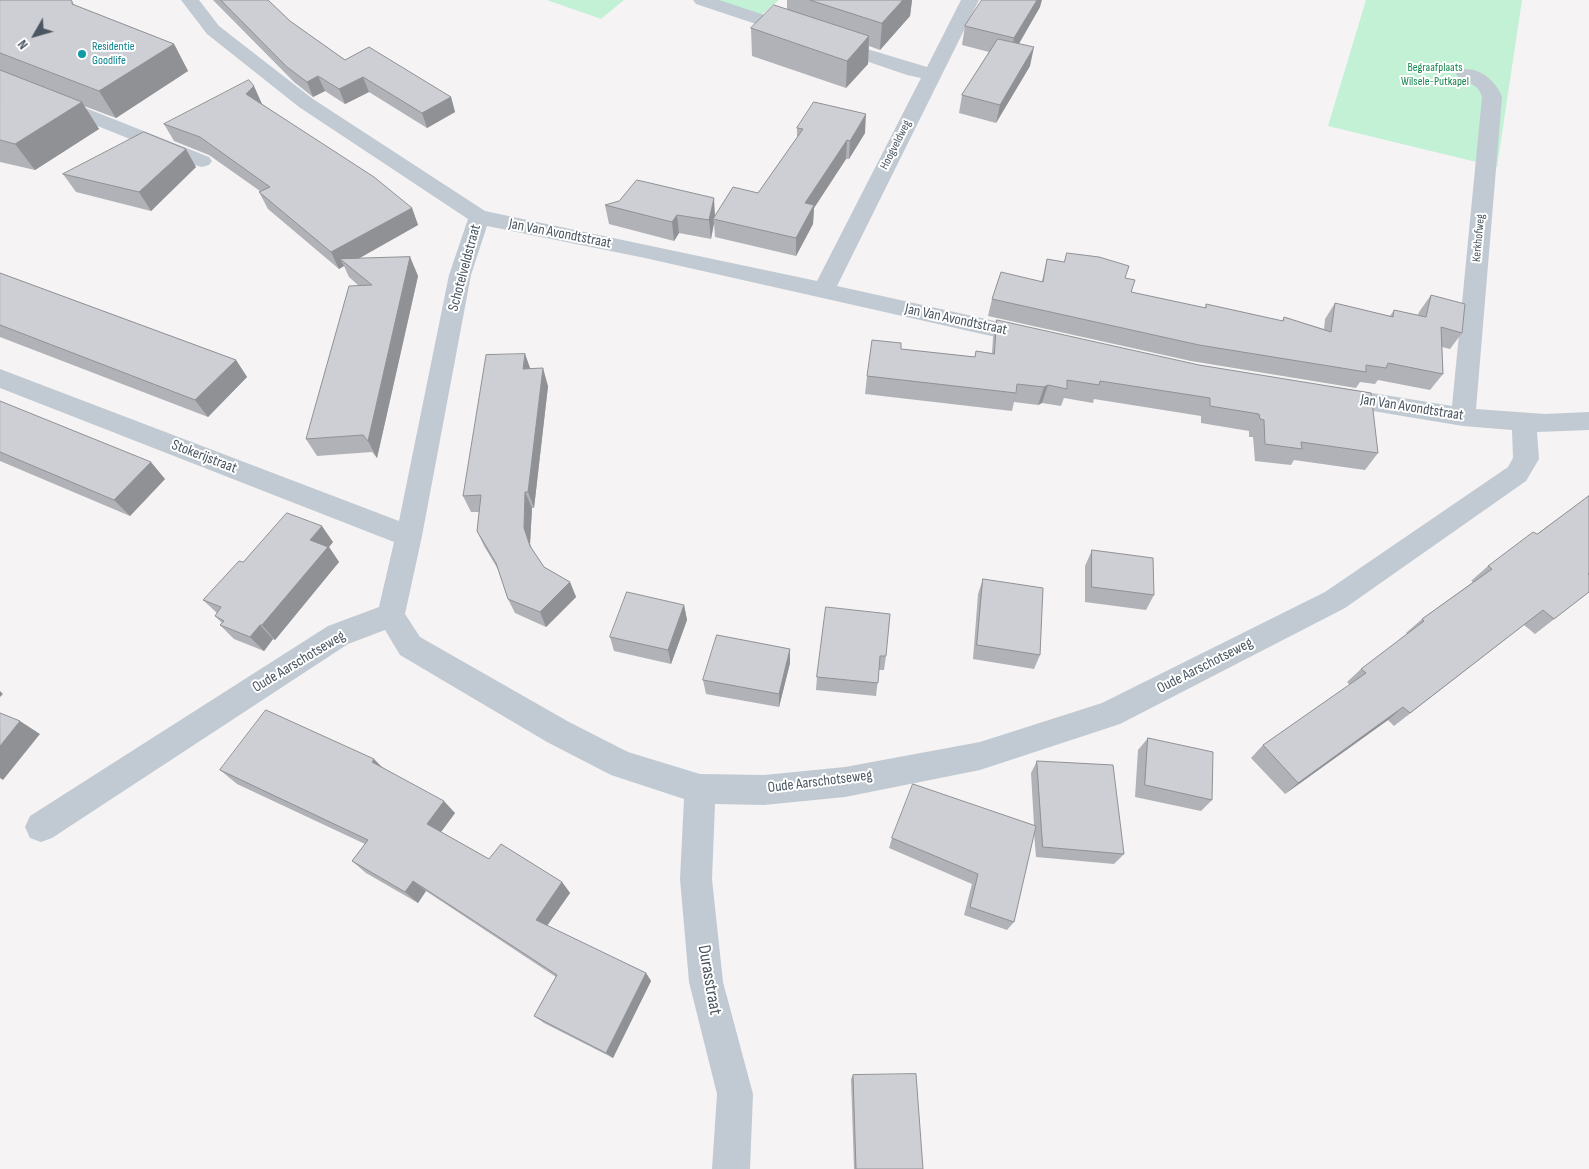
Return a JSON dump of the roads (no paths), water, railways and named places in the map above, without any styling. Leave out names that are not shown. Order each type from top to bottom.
[{"type":"street","name":"Schotelveldstraat","points":[[190,0],[213,30],[306,103],[479,217],[460,276],[409,536],[391,615]]},
{"type":"street","points":[[702,0],[914,70],[932,74]]},
{"type":"street","name":"Hoogveldweg","points":[[823,291],[970,0]]},
{"type":"street","name":"Kerkhofweg","points":[[1463,417],[1492,97],[1486,84],[1465,74]]},
{"type":"street","points":[[0,80],[202,161]]},
{"type":"street","name":"Jan Van Avondtstraat","points":[[479,217],[645,251],[1054,342]]},
{"type":"street","name":"Stokerijstraat","points":[[0,378],[409,536]]},
{"type":"street","name":"Jan Van Avondtstraat","points":[[1317,393],[1463,417],[1524,422]]},
{"type":"street","points":[[1524,422],[1545,423],[1589,420]]},
{"type":"street","name":"Oude Aarschotseweg","points":[[41,827],[338,635],[391,615],[410,646],[558,732],[622,765],[700,789],[764,790],[854,780],[980,756],[1109,714],[1335,600],[1517,474],[1526,459],[1524,422]]},
{"type":"street","name":"Durasstraat","points":[[700,789],[696,879],[706,982],[735,1094],[731,1169]]},
{"type":"place","name":"Residentie Goodlife","points":[[82,54]]},
{"type":"park label","name":"Begraafplaats Wilsele-Putkapel","points":[[1435,75]]}]
